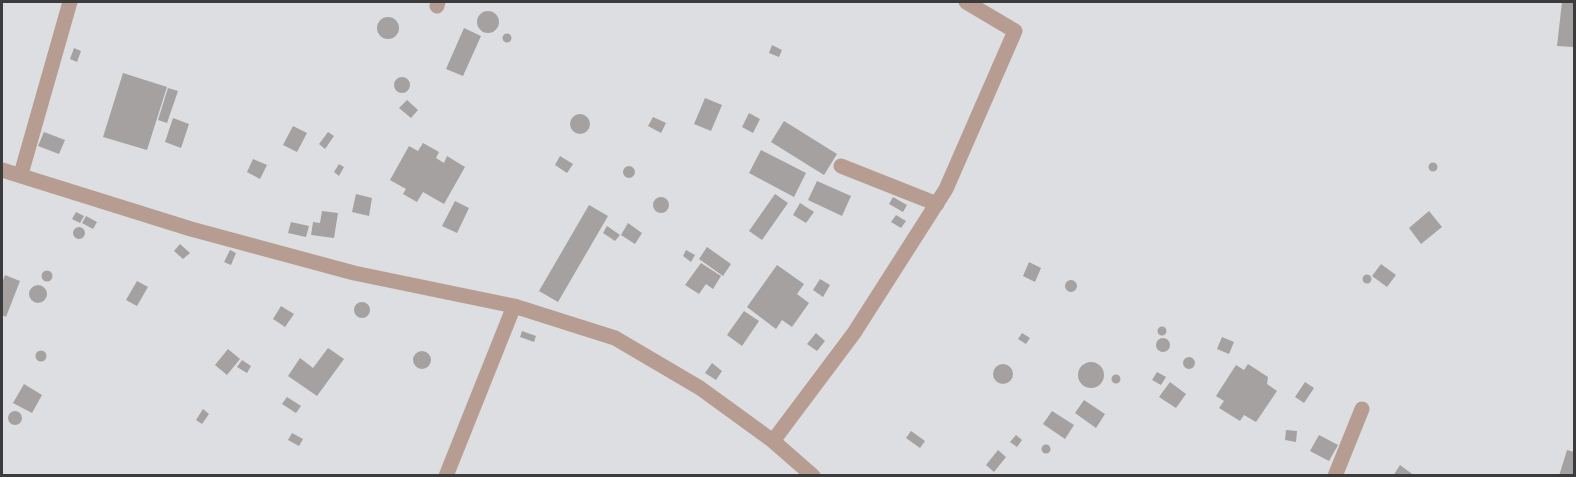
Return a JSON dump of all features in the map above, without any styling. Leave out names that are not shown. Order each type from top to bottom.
[{"type":"street","points":[[21,174],[70,2]]},
{"type":"street","points":[[773,441],[854,333],[946,189],[1015,31],[966,2]]},
{"type":"street","points":[[841,166],[937,204]]},
{"type":"street","points":[[2,170],[21,174],[191,229],[343,270],[514,306],[615,338],[700,388],[773,441],[813,476]]},
{"type":"street","points":[[446,476],[514,306]]},
{"type":"street","points":[[1335,476],[1362,409]]},
{"type":"building","points":[[1562,2],[1574,2],[1574,47],[1557,46]]},
{"type":"building","points":[[488,11],[496,14],[499,22],[496,30],[488,33],[480,30],[477,22],[480,14]]},
{"type":"building","points":[[388,17],[396,20],[399,28],[396,36],[388,39],[380,36],[377,28],[380,20]]},
{"type":"building","points":[[464,28],[481,36],[463,76],[446,69]]},
{"type":"building","points":[[507,34],[511,38],[507,42],[503,38]]},
{"type":"building","points":[[772,45],[782,50],[779,57],[769,53]]},
{"type":"building","points":[[74,48],[81,51],[77,62],[70,59]]},
{"type":"building","points":[[123,73],[167,87],[147,150],[103,137]]},
{"type":"building","points":[[402,77],[408,79],[410,85],[408,91],[402,93],[396,91],[394,85],[396,79]]},
{"type":"building","points":[[168,88],[178,91],[167,123],[158,120]]},
{"type":"building","points":[[705,98],[722,105],[711,131],[694,124]]},
{"type":"building","points":[[407,100],[418,110],[411,118],[399,108]]},
{"type":"building","points":[[749,113],[760,119],[753,133],[742,127]]},
{"type":"building","points":[[580,114],[587,117],[590,124],[587,131],[580,134],[573,131],[570,124],[573,117]]},
{"type":"building","points":[[653,117],[666,123],[661,133],[648,126]]},
{"type":"building","points":[[173,118],[189,124],[181,148],[165,142]]},
{"type":"building","points":[[784,121],[837,154],[824,175],[771,142]]},
{"type":"building","points":[[293,126],[307,133],[297,152],[283,145]]},
{"type":"building","points":[[44,132],[65,140],[59,154],[38,146]]},
{"type":"building","points":[[328,132],[334,136],[325,149],[319,144]]},
{"type":"building","points":[[423,143],[439,152],[436,158],[444,163],[447,156],[465,167],[444,204],[423,192],[417,202],[403,194],[406,189],[390,180],[409,146],[418,151]]},
{"type":"building","points":[[761,150],[806,173],[794,197],[749,173]]},
{"type":"building","points":[[560,156],[573,164],[567,173],[555,165]]},
{"type":"building","points":[[253,159],[267,165],[260,179],[247,172]]},
{"type":"building","points":[[1433,163],[1437,167],[1433,171],[1429,167]]},
{"type":"building","points":[[339,164],[344,167],[339,176],[334,172]]},
{"type":"building","points":[[631,166],[634,167],[634,177],[627,178],[624,177],[623,170],[624,167]]},
{"type":"building","points":[[817,181],[851,196],[842,216],[808,200]]},
{"type":"building","points":[[356,194],[372,198],[369,216],[352,212]]},
{"type":"building","points":[[775,194],[788,203],[762,240],[749,231]]},
{"type":"building","points":[[661,197],[669,205],[661,213],[653,205]]},
{"type":"building","points":[[893,197],[907,205],[903,212],[889,204]]},
{"type":"building","points":[[455,201],[469,208],[457,233],[442,226]]},
{"type":"building","points":[[800,203],[814,212],[806,223],[793,215]]},
{"type":"building","points":[[589,205],[608,216],[558,302],[539,291]]},
{"type":"building","points":[[322,211],[338,213],[334,238],[311,235],[313,222],[320,223]]},
{"type":"building","points":[[1429,211],[1442,227],[1421,244],[1409,228]]},
{"type":"building","points":[[76,212],[84,216],[80,223],[72,219]]},
{"type":"building","points":[[896,215],[906,221],[901,228],[891,222]]},
{"type":"building","points":[[86,216],[97,222],[93,229],[82,223]]},
{"type":"building","points":[[291,222],[309,226],[306,237],[288,233]]},
{"type":"building","points":[[628,223],[642,233],[635,244],[621,235]]},
{"type":"building","points":[[607,226],[620,235],[615,241],[603,233]]},
{"type":"building","points":[[81,227],[85,233],[81,239],[77,239],[73,231]]},
{"type":"building","points":[[180,244],[190,253],[183,259],[174,251]]},
{"type":"building","points":[[707,247],[731,264],[723,276],[699,259]]},
{"type":"building","points":[[230,250],[236,253],[231,265],[224,262]]},
{"type":"building","points":[[686,250],[695,255],[691,262],[683,256]]},
{"type":"building","points":[[1029,262],[1041,268],[1035,282],[1023,276]]},
{"type":"building","points":[[701,263],[721,276],[713,289],[706,284],[699,294],[685,285]]},
{"type":"building","points":[[1381,264],[1396,275],[1387,287],[1372,276]]},
{"type":"building","points":[[777,265],[804,284],[797,294],[809,303],[792,327],[782,320],[776,329],[747,307]]},
{"type":"building","points":[[47,271],[51,272],[51,280],[47,281],[43,280],[42,276],[43,272]]},
{"type":"building","points":[[5,275],[20,281],[6,317],[2,315],[2,283]]},
{"type":"building","points":[[1367,275],[1371,279],[1367,283],[1363,279]]},
{"type":"building","points":[[820,279],[830,285],[823,297],[813,290]]},
{"type":"building","points":[[1073,280],[1076,281],[1076,291],[1069,292],[1066,291],[1065,284],[1066,281]]},
{"type":"building","points":[[137,281],[148,287],[137,306],[126,300]]},
{"type":"building","points":[[38,285],[44,288],[47,294],[44,300],[38,303],[32,300],[29,294],[32,288]]},
{"type":"building","points":[[362,302],[370,310],[362,318],[354,310]]},
{"type":"building","points":[[281,306],[294,314],[285,327],[273,319]]},
{"type":"building","points":[[744,311],[759,321],[742,346],[727,335]]},
{"type":"building","points":[[1162,327],[1166,331],[1162,335],[1158,331]]},
{"type":"building","points":[[522,331],[536,336],[534,342],[520,337]]},
{"type":"building","points":[[816,333],[825,341],[817,351],[807,344]]},
{"type":"building","points":[[1022,333],[1030,338],[1026,344],[1018,339]]},
{"type":"building","points":[[1222,337],[1234,342],[1229,354],[1217,349]]},
{"type":"building","points":[[1163,338],[1168,340],[1170,345],[1168,350],[1163,352],[1158,350],[1156,345],[1158,340]]},
{"type":"building","points":[[328,348],[344,359],[317,396],[288,376],[300,358],[313,368]]},
{"type":"building","points":[[228,349],[240,359],[227,375],[215,365]]},
{"type":"building","points":[[41,351],[45,352],[45,360],[41,361],[37,360],[36,356],[37,352]]},
{"type":"building","points":[[422,351],[428,354],[431,360],[428,366],[422,369],[416,366],[413,360],[416,354]]},
{"type":"building","points":[[1189,357],[1195,363],[1189,369],[1183,363]]},
{"type":"building","points":[[242,360],[251,366],[247,373],[237,367]]},
{"type":"building","points":[[1091,362],[1100,366],[1104,375],[1100,384],[1091,388],[1082,384],[1078,375],[1082,366]]},
{"type":"building","points":[[712,363],[722,371],[716,380],[705,373]]},
{"type":"building","points":[[999,364],[1007,364],[1013,370],[1013,378],[1007,384],[999,384],[993,378],[993,370]]},
{"type":"building","points":[[1248,364],[1268,377],[1267,384],[1277,391],[1256,422],[1244,415],[1240,421],[1219,408],[1224,401],[1216,396],[1236,365],[1244,370]]},
{"type":"building","points":[[1157,372],[1166,377],[1161,385],[1152,380]]},
{"type":"building","points":[[1116,374],[1121,379],[1116,384],[1111,379]]},
{"type":"building","points":[[1170,382],[1186,394],[1176,408],[1159,397]]},
{"type":"building","points":[[1305,382],[1314,388],[1304,403],[1295,397]]},
{"type":"building","points":[[24,384],[42,395],[32,413],[13,403]]},
{"type":"building","points":[[287,397],[301,406],[296,413],[282,404]]},
{"type":"building","points":[[1084,400],[1105,414],[1096,428],[1075,413]]},
{"type":"building","points":[[203,409],[209,414],[202,424],[196,420]]},
{"type":"building","points":[[15,411],[20,413],[22,418],[20,423],[15,425],[10,423],[8,418],[10,413]]},
{"type":"building","points":[[1052,411],[1074,425],[1065,439],[1043,424]]},
{"type":"building","points":[[1286,430],[1297,431],[1296,442],[1285,440]]},
{"type":"building","points":[[911,431],[925,441],[920,448],[906,438]]},
{"type":"building","points":[[292,433],[303,439],[299,446],[288,440]]},
{"type":"building","points":[[1016,435],[1022,440],[1017,447],[1010,442]]},
{"type":"building","points":[[1319,435],[1338,445],[1329,461],[1310,451]]},
{"type":"building","points":[[1046,445],[1050,449],[1046,453],[1042,449]]},
{"type":"building","points":[[998,450],[1006,457],[994,472],[986,465]]},
{"type":"building","points":[[1567,450],[1574,452],[1574,476],[1559,476]]},
{"type":"building","points":[[1400,465],[1415,476],[1393,476]]}]
